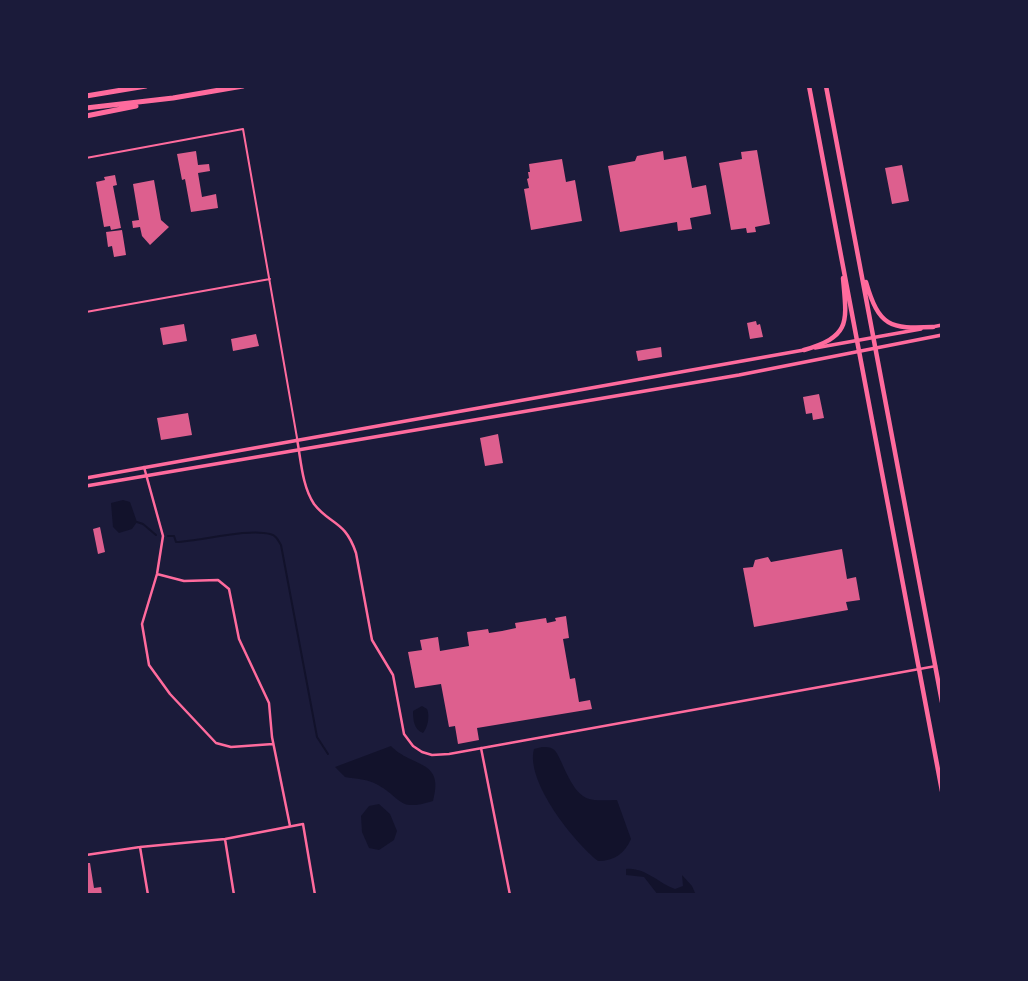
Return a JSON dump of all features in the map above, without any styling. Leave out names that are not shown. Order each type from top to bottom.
[{"type":"highway","points":[[86,96],[146,86]]},
{"type":"highway","points":[[86,116],[243,86]]},
{"type":"highway","points":[[86,108],[173,98]]},
{"type":"main road","points":[[809,86],[942,792]]},
{"type":"main road","points":[[826,86],[942,702]]},
{"type":"main road","points":[[857,250],[869,293],[884,320],[901,328],[933,327]]},
{"type":"main road","points":[[804,350],[834,338],[844,323],[841,253]]},
{"type":"street","points":[[86,478],[942,325]]},
{"type":"street","points":[[86,486],[739,375],[942,335]]},
{"type":"street","points":[[297,439],[305,483],[315,506],[335,521],[352,540],[372,640],[393,675],[402,729],[407,739],[419,750],[432,755],[936,666]]},
{"type":"street","points":[[144,467],[162,531],[157,574],[143,618],[142,630],[147,658],[156,675],[216,743],[231,747],[273,744]]},
{"type":"street","points":[[157,574],[184,581],[218,580],[229,589],[239,639],[269,703],[273,744],[290,826]]},
{"type":"street","points":[[481,748],[510,895]]},
{"type":"street","points":[[86,855],[225,839],[303,824],[315,895]]},
{"type":"street","points":[[225,839],[234,895]]},
{"type":"street","points":[[140,847],[148,895]]},
{"type":"lane","points":[[86,159],[243,130],[297,439]]},
{"type":"lane","points":[[86,312],[270,279]]},
{"type":"shaded area","points":[[123,500],[130,502],[137,522],[132,529],[119,533],[113,527],[111,503]]},
{"type":"shaded area","points":[[422,706],[427,709],[428,715],[423,733],[416,727],[413,714],[413,711]]},
{"type":"shaded area","points":[[391,746],[431,771],[436,787],[433,801],[407,804],[374,783],[345,777],[335,767]]},
{"type":"shaded area","points":[[542,747],[556,751],[573,785],[583,796],[595,800],[617,800],[631,839],[619,855],[598,861],[565,826],[537,777],[533,762],[534,749]]},
{"type":"shaded area","points":[[379,804],[390,814],[397,831],[394,840],[379,850],[369,848],[362,832],[361,816],[369,806]]},
{"type":"shaded area","points":[[626,869],[639,870],[675,889],[683,886],[682,875],[696,895],[658,895],[644,877],[626,875]]},
{"type":"building","points":[[757,150],[770,224],[755,227],[756,232],[747,233],[746,228],[731,230],[719,163],[742,159],[741,152]]},
{"type":"building","points":[[196,151],[198,165],[209,164],[210,171],[198,173],[202,197],[216,194],[218,208],[191,212],[177,154]]},
{"type":"building","points":[[663,151],[664,160],[686,156],[692,188],[706,185],[711,214],[690,218],[692,229],[678,231],[677,222],[620,232],[608,166],[635,161],[637,156]]},
{"type":"building","points":[[562,159],[566,182],[575,180],[582,221],[531,230],[524,189],[529,188],[529,164]]},
{"type":"building","points":[[902,165],[909,201],[892,204],[885,168]]},
{"type":"building","points":[[115,175],[117,185],[113,186],[121,228],[111,230],[110,226],[104,227],[96,182]]},
{"type":"building","points":[[154,180],[161,220],[169,227],[150,245],[142,236],[140,227],[133,228],[132,221],[139,220],[133,184]]},
{"type":"building","points":[[122,230],[126,255],[114,257],[112,246],[108,247],[106,232]]},
{"type":"building","points":[[756,321],[757,325],[760,324],[763,337],[750,339],[747,323]]},
{"type":"building","points":[[184,324],[187,341],[163,345],[160,328]]},
{"type":"building","points":[[256,334],[259,346],[233,351],[231,339]]},
{"type":"building","points":[[661,347],[662,357],[638,361],[636,351]]},
{"type":"building","points":[[819,394],[824,418],[813,420],[812,413],[806,414],[803,397]]},
{"type":"building","points":[[188,413],[192,435],[161,440],[157,418]]},
{"type":"building","points":[[498,434],[503,463],[485,466],[480,438]]},
{"type":"building","points":[[100,527],[105,552],[98,554],[93,529]]},
{"type":"building","points":[[842,549],[847,579],[856,577],[860,600],[846,602],[848,610],[754,627],[743,568],[753,567],[755,560],[768,557],[771,562]]},
{"type":"building","points":[[566,616],[569,638],[563,639],[570,679],[575,678],[579,702],[590,700],[592,709],[477,728],[479,740],[458,744],[455,726],[449,727],[441,684],[415,688],[408,652],[422,650],[420,640],[438,637],[440,651],[469,646],[467,632],[488,629],[489,633],[502,631],[516,628],[515,623],[546,618],[547,623]]},
{"type":"building","points":[[86,863],[90,863],[94,888],[101,887],[102,895],[86,895]]},
{"type":"waterway","points":[[137,522],[156,535]]},
{"type":"waterway","points":[[168,536],[174,536],[176,542],[250,533],[270,534],[277,538],[281,545],[317,737],[328,754]]}]
